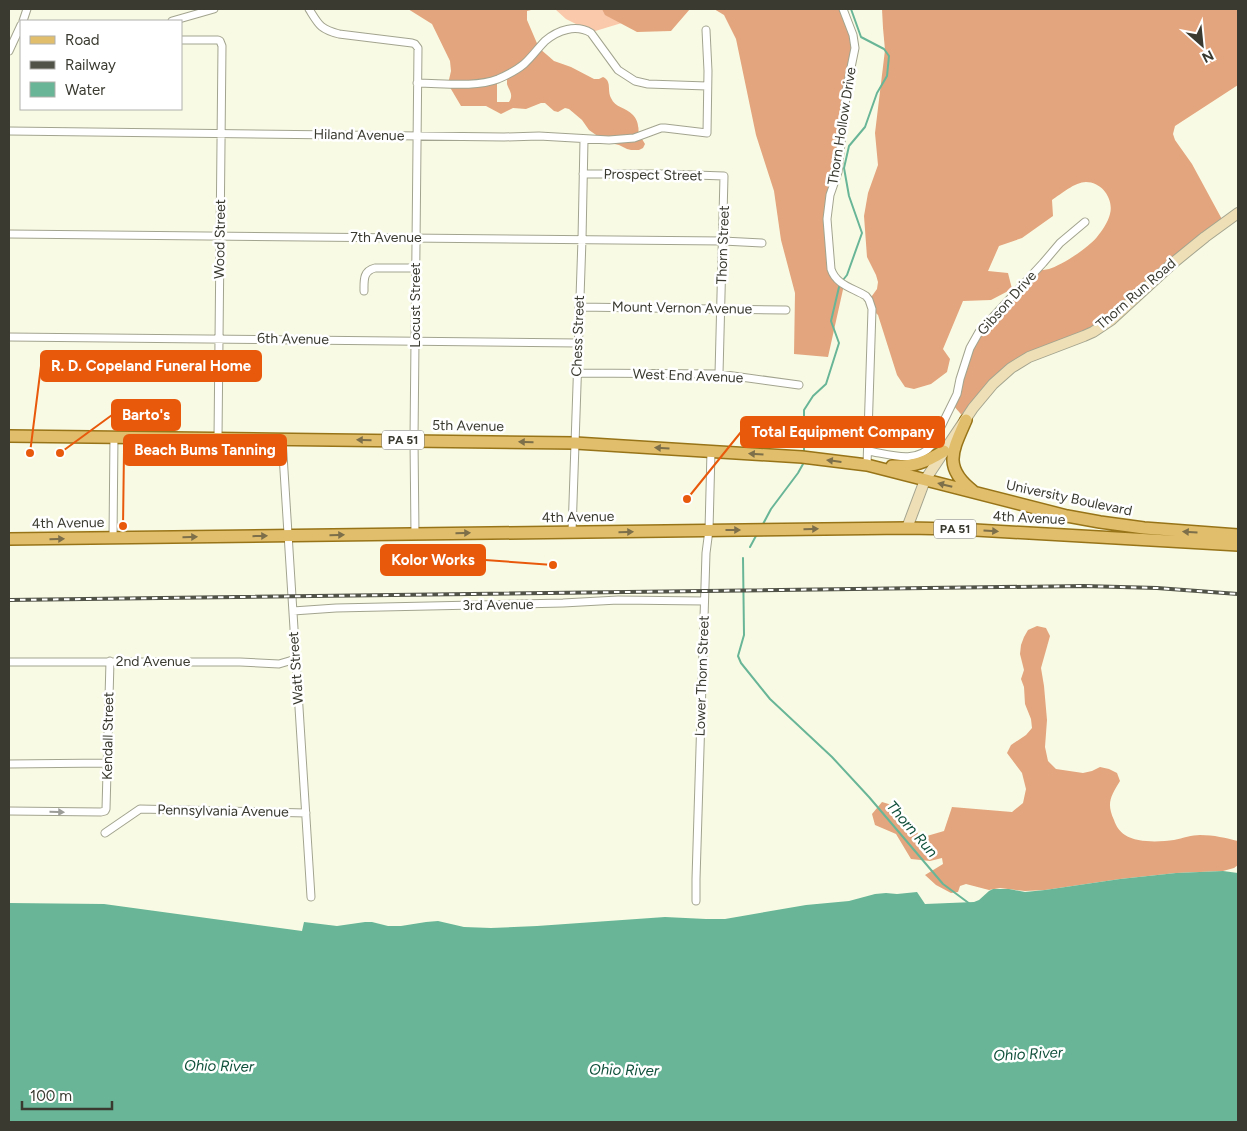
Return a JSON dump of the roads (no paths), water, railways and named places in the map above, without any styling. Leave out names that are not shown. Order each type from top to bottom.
[{"type":"main road","points":[[966,420],[954,451],[953,464],[962,481],[974,492]]},
{"type":"main road","name":"5th Avenue","points":[[9,436],[575,443],[807,457],[867,464],[925,480]]},
{"type":"main road","points":[[867,464],[907,466],[923,462],[944,451]]},
{"type":"main road","name":"University Boulevard","points":[[925,480],[1067,516],[1137,527],[1238,535]]},
{"type":"main road","points":[[1137,527],[1142,540]]},
{"type":"main road","name":"4th Avenue","points":[[9,539],[907,528],[958,529],[1142,540]]},
{"type":"main road","name":"PA 51","points":[[1142,540],[1238,545]]},
{"type":"street","points":[[176,20],[214,9]]},
{"type":"street","name":"Locust Street","points":[[309,9],[319,24],[330,32],[412,43],[417,46],[418,50],[414,440],[415,534]]},
{"type":"street","name":"Thorn Hollow Drive","points":[[843,9],[853,35],[854,48],[847,87],[838,172],[830,195],[827,219],[833,275],[841,284],[866,296],[872,304],[867,464]]},
{"type":"street","points":[[417,83],[473,84],[496,80],[525,63],[546,40],[563,30],[579,28],[591,33],[618,70],[635,81],[648,84],[707,86],[706,30]]},
{"type":"street","points":[[9,51],[18,38]]},
{"type":"street","name":"Wood Street","points":[[182,40],[215,39],[220,41],[222,46],[218,438]]},
{"type":"street","name":"Hiland Avenue","points":[[9,131],[539,136],[609,140],[634,138],[661,128],[707,133],[707,86]]},
{"type":"street","name":"Chess Street","points":[[572,532],[584,140]]},
{"type":"street","name":"Prospect Street","points":[[582,174],[724,176]]},
{"type":"street","name":"Thorn Street","points":[[719,374],[724,176]]},
{"type":"street","name":"Thorn Run Road","points":[[907,528],[925,480],[987,391],[1011,368],[1035,354],[1100,328],[1191,248],[1238,213]]},
{"type":"street","name":"Gibson Drive","points":[[868,451],[903,457],[916,456],[932,446],[957,394],[970,348],[979,332],[1044,263],[1060,243],[1085,222]]},
{"type":"street","name":"7th Avenue","points":[[9,234],[416,237],[762,243]]},
{"type":"street","points":[[364,290],[365,274],[371,269],[416,268]]},
{"type":"street","name":"Mount Vernon Avenue","points":[[579,307],[786,310]]},
{"type":"street","name":"6th Avenue","points":[[9,337],[578,343]]},
{"type":"street","name":"West End Avenue","points":[[577,373],[719,374],[799,385]]},
{"type":"street","points":[[113,538],[114,436]]},
{"type":"street","name":"Watt Street","points":[[282,439],[311,897]]},
{"type":"street","name":"Lower Thorn Street","points":[[696,901],[704,602],[709,530],[711,451]]},
{"type":"street","name":"3rd Avenue","points":[[293,610],[618,600],[704,602]]},
{"type":"street","name":"2nd Avenue","points":[[9,662],[110,661],[279,664],[296,659]]},
{"type":"street","name":"Kendall Street","points":[[9,811],[105,811],[107,808],[110,661]]},
{"type":"street","points":[[9,764],[108,763]]},
{"type":"street","name":"Pennsylvania Avenue","points":[[105,834],[140,809],[306,813]]},
{"type":"water","name":"Ohio River","points":[[1223,871],[1238,873],[1238,1122],[9,1122],[9,903],[104,904],[302,931],[304,922],[337,926],[372,922],[388,926],[401,926],[438,921],[464,927],[491,928],[665,917],[725,919],[806,905],[849,901],[886,893],[917,892],[925,904],[974,902],[993,889],[1025,892],[1176,873]]},
{"type":"waterway","name":"Thorn Run","points":[[843,280],[847,275],[862,233],[849,196],[844,168],[849,146],[865,127],[877,93],[887,76],[889,56],[884,49],[861,37],[851,9]]},
{"type":"waterway","name":"Thorn Run","points":[[804,451],[804,410],[813,396],[826,384],[839,343],[831,321],[841,284]]},
{"type":"waterway","name":"Thorn Run","points":[[762,526],[771,509],[803,464]]},
{"type":"waterway","name":"Thorn Run","points":[[750,547],[757,534]]},
{"type":"waterway","name":"Thorn Run","points":[[743,558],[744,635],[738,656],[741,663],[770,699],[832,757],[869,797],[943,884],[970,904]]},
{"type":"railway","points":[[9,600],[1084,586],[1157,588],[1238,594]]},
{"type":"place","name":"R. D. Copeland Funeral Home","points":[[30,453]]},
{"type":"place","name":"Barto's","points":[[60,453]]},
{"type":"place","name":"Total Equipment Company","points":[[687,499]]},
{"type":"place","name":"Beach Bums Tanning","points":[[123,526]]},
{"type":"place","name":"Kolor Works","points":[[553,565]]}]
